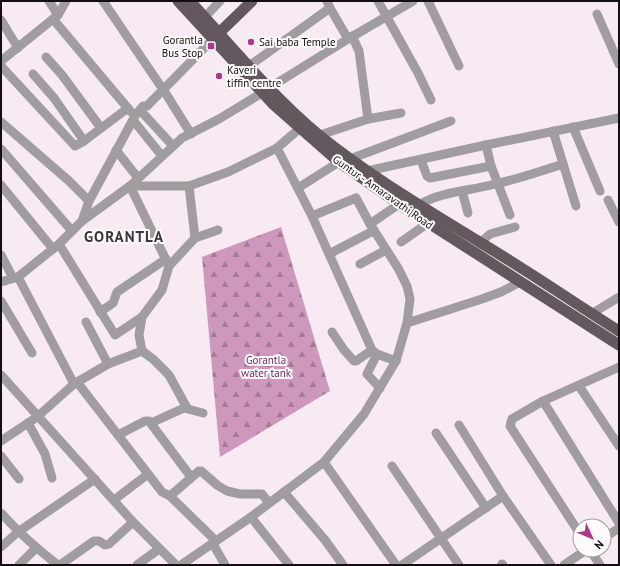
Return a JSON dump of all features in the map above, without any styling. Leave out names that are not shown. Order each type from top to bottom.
[{"type":"main road","name":"Guntur - Amaravathi Road","points":[[178,1],[249,66],[265,90],[282,101],[320,135],[344,161],[367,171],[419,206],[481,242],[619,331]]},
{"type":"main road","name":"Guntur - Amaravathi Road","points":[[190,1],[205,17],[214,34],[299,128],[399,204],[619,345]]},
{"type":"main road","points":[[214,34],[252,1]]},
{"type":"street","points":[[48,1],[56,17],[128,108],[138,113],[173,146]]},
{"type":"street","points":[[1,61],[56,17],[66,1]]},
{"type":"street","points":[[103,1],[192,134]]},
{"type":"street","points":[[205,17],[220,1]]},
{"type":"street","points":[[378,1],[418,73],[431,100]]},
{"type":"street","points":[[1,282],[16,278],[56,246],[82,221],[130,186],[182,138],[219,119],[413,1]]},
{"type":"street","points":[[428,1],[459,66]]},
{"type":"street","points":[[249,66],[328,5],[358,51],[368,119]]},
{"type":"street","points":[[597,14],[619,64]]},
{"type":"street","points":[[1,20],[18,48]]},
{"type":"street","points":[[82,221],[89,201],[116,150],[138,113],[147,106],[161,87],[214,34]]},
{"type":"street","points":[[46,57],[62,75],[101,128]]},
{"type":"street","points":[[1,66],[73,145],[76,146],[128,108]]},
{"type":"street","points":[[33,74],[54,98],[84,141]]},
{"type":"street","points":[[320,135],[368,119],[401,112]]},
{"type":"street","points":[[138,113],[162,156]]},
{"type":"street","points":[[367,171],[619,118]]},
{"type":"street","points":[[298,188],[344,161],[452,121]]},
{"type":"street","points":[[1,122],[89,201]]},
{"type":"street","points":[[573,127],[600,190]]},
{"type":"street","points":[[130,186],[189,186],[228,172],[277,148],[299,128]]},
{"type":"street","points":[[553,131],[576,206]]},
{"type":"street","points":[[486,145],[491,166],[510,215]]},
{"type":"street","points":[[277,148],[312,216],[375,352],[396,361]]},
{"type":"street","points":[[1,149],[72,231]]},
{"type":"street","points":[[116,150],[138,178]]},
{"type":"street","points":[[421,160],[427,176],[430,178],[491,166]]},
{"type":"street","points":[[419,206],[434,197],[498,184],[563,164]]},
{"type":"street","points":[[1,185],[56,246],[115,335],[142,317],[162,290],[167,263],[130,186]]},
{"type":"street","points":[[189,186],[194,238]]},
{"type":"street","points":[[462,191],[468,213]]},
{"type":"street","points":[[181,565],[215,543],[324,462],[364,414],[396,361],[407,323],[410,299],[407,286],[398,268],[372,227],[356,198],[312,216]]},
{"type":"street","points":[[608,200],[619,222]]},
{"type":"street","points":[[329,254],[372,227],[399,204]]},
{"type":"street","points":[[401,242],[428,223]]},
{"type":"street","points":[[481,242],[490,234],[515,227]]},
{"type":"street","points":[[100,312],[113,302],[117,292],[167,263],[194,238],[218,230]]},
{"type":"street","points":[[360,264],[386,250]]},
{"type":"street","points":[[1,255],[16,278],[76,383],[162,492],[170,496],[215,543],[225,565]]},
{"type":"street","points":[[407,323],[501,292],[520,282]]},
{"type":"street","points":[[592,314],[619,297]]},
{"type":"street","points":[[1,301],[32,353]]},
{"type":"street","points":[[142,317],[139,335],[142,351],[153,359],[169,375],[187,408]]},
{"type":"street","points":[[86,322],[108,364]]},
{"type":"street","points":[[332,332],[344,350],[354,361],[375,352]]},
{"type":"street","points":[[1,442],[37,417],[76,383],[108,364],[142,351]]},
{"type":"street","points":[[375,352],[367,374],[380,388]]},
{"type":"street","points":[[572,522],[510,426],[512,419],[543,401],[619,367]]},
{"type":"street","points":[[1,375],[37,417],[133,522],[176,565]]},
{"type":"street","points":[[579,386],[619,446]]},
{"type":"street","points":[[543,401],[619,523]]},
{"type":"street","points":[[151,423],[180,409],[187,408],[203,413]]},
{"type":"street","points":[[118,435],[145,421],[149,421],[191,477]]},
{"type":"street","points":[[28,423],[45,454],[52,478]]},
{"type":"street","points":[[459,425],[503,496],[551,565]]},
{"type":"street","points":[[436,433],[486,508]]},
{"type":"street","points":[[1,456],[19,479]]},
{"type":"street","points":[[324,462],[396,565]]},
{"type":"street","points":[[392,466],[459,565]]},
{"type":"street","points":[[170,496],[191,477],[201,471],[222,489],[240,494],[262,494],[269,503]]},
{"type":"street","points":[[114,500],[148,474]]},
{"type":"street","points":[[1,547],[18,532],[95,479]]},
{"type":"street","points":[[284,492],[325,540],[343,565]]},
{"type":"street","points":[[402,565],[503,496]]},
{"type":"street","points":[[1,513],[18,532],[59,565],[94,541],[100,540],[105,545],[109,544],[133,522]]},
{"type":"street","points":[[251,517],[289,565]]},
{"type":"street","points":[[19,565],[36,548]]},
{"type":"street","points":[[137,565],[159,549]]},
{"type":"street","points":[[564,565],[574,558]]},
{"type":"green space","name":"Gorantla water tank","points":[[281,227],[330,391],[220,457],[202,257]]},
{"type":"place","name":"Sai baba Temple","points":[[251,42]]},
{"type":"place","name":"Gorantla Bus Stop","points":[[211,46]]},
{"type":"place","name":"Kaveri tiffin centre","points":[[219,76]]},
{"type":"district","name":"GORANTLA","points":[[124,236]]}]
